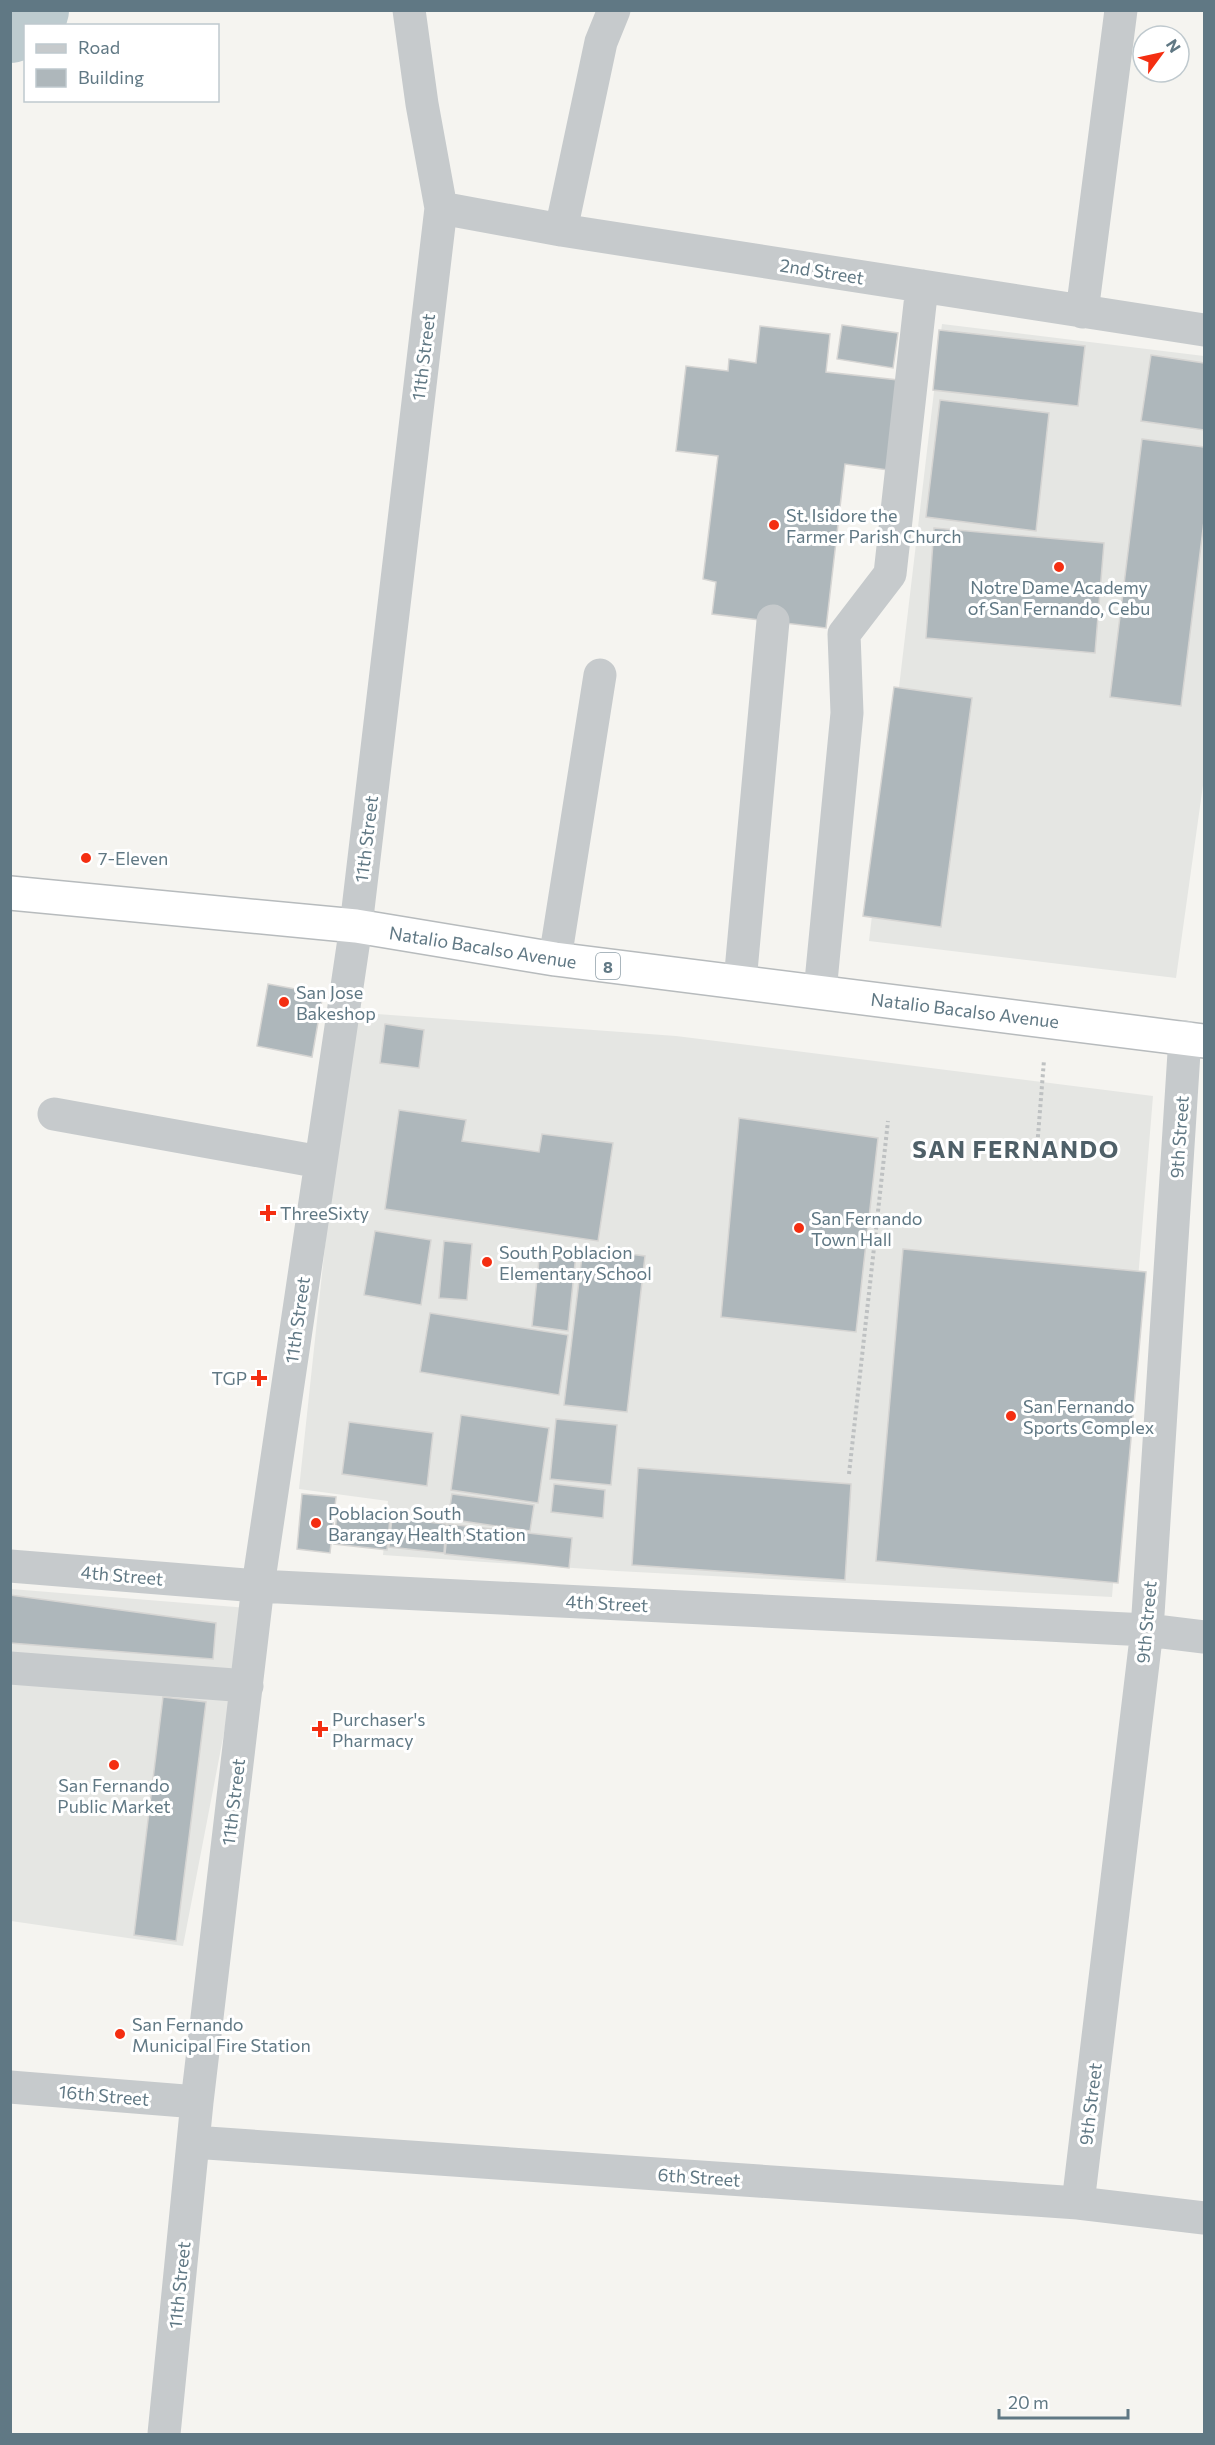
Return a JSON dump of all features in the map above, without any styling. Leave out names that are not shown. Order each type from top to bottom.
[{"type":"highway","name":"Natalio Bacalso Avenue","points":[[10,893],[356,926],[555,959],[1195,1039]]},
{"type":"street","name":"11th Street","points":[[164,2434],[197,2102],[258,1586],[356,926],[441,208],[422,105],[409,10]]},
{"type":"street","points":[[561,230],[601,42],[614,10]]},
{"type":"street","points":[[1082,312],[1121,10]]},
{"type":"street","name":"2nd Street","points":[[441,208],[561,230],[1204,330]]},
{"type":"street","points":[[820,992],[847,714],[844,634],[890,574],[922,286]]},
{"type":"street","points":[[740,982],[773,621]]},
{"type":"street","points":[[555,959],[600,675]]},
{"type":"street","name":"9th Street","points":[[1078,2204],[1147,1630],[1195,1039]]},
{"type":"street","points":[[54,1114],[320,1162]]},
{"type":"street","name":"4th Street","points":[[10,1566],[258,1586],[1147,1630],[1204,1637]]},
{"type":"street","points":[[10,1668],[247,1686]]},
{"type":"street","name":"16th Street","points":[[10,2087],[197,2102]]},
{"type":"street","name":"6th Street","points":[[193,2142],[1078,2204],[1204,2218]]},
{"type":"path","points":[[1036,1161],[1047,1020]]},
{"type":"path","points":[[849,1474],[888,1121]]},
{"type":"shaded area","name":"Notre Dame Academy of San Fernando, Cebu","points":[[942,324],[1204,356],[1204,778],[1176,978],[869,941]]},
{"type":"shaded area","points":[[350,1012],[676,1036],[1153,1096],[1112,1597],[617,1571],[383,1555],[388,1501],[299,1489]]},
{"type":"shaded area","name":"San Fernando Public Market","points":[[11,1589],[248,1608],[183,1946],[11,1921]]},
{"type":"building","points":[[842,325],[898,333],[893,368],[837,359]]},
{"type":"building","name":"St. Isidore the Farmer Parish Church","points":[[760,326],[830,334],[826,372],[898,380],[888,470],[845,464],[826,628],[712,614],[716,582],[703,579],[718,456],[676,451],[686,366],[728,371],[729,359],[756,363]]},
{"type":"building","points":[[939,330],[1085,346],[1078,406],[933,390]]},
{"type":"building","points":[[1151,355],[1204,363],[1204,430],[1141,421]]},
{"type":"building","points":[[940,400],[1049,413],[1036,531],[926,517]]},
{"type":"building","points":[[1142,439],[1204,447],[1204,521],[1181,706],[1110,697]]},
{"type":"building","points":[[934,528],[1104,543],[1095,653],[926,638]]},
{"type":"building","points":[[894,687],[972,698],[941,927],[863,916]]},
{"type":"building","points":[[268,984],[323,994],[312,1057],[257,1046]]},
{"type":"building","points":[[385,1024],[424,1030],[419,1068],[380,1063]]},
{"type":"building","points":[[399,1110],[466,1120],[462,1141],[539,1152],[542,1134],[613,1143],[598,1241],[385,1209]]},
{"type":"building","name":"San Fernando Town Hall","points":[[739,1118],[878,1138],[856,1332],[721,1317]]},
{"type":"building","points":[[375,1231],[431,1240],[421,1305],[364,1295]]},
{"type":"building","points":[[444,1241],[472,1244],[467,1300],[439,1298]]},
{"type":"building","points":[[583,1248],[645,1256],[627,1412],[564,1405]]},
{"type":"building","name":"San Fernando Sports Complex","points":[[903,1249],[1146,1272],[1118,1583],[876,1561]]},
{"type":"building","points":[[540,1250],[576,1254],[568,1331],[532,1326]]},
{"type":"building","points":[[430,1313],[568,1335],[559,1395],[420,1372]]},
{"type":"building","points":[[461,1415],[549,1428],[538,1503],[451,1490]]},
{"type":"building","points":[[556,1419],[617,1425],[611,1485],[550,1479]]},
{"type":"building","points":[[349,1422],[433,1433],[427,1486],[342,1474]]},
{"type":"building","points":[[638,1468],[851,1484],[845,1580],[632,1565]]},
{"type":"building","points":[[554,1484],[605,1490],[603,1518],[551,1512]]},
{"type":"building","name":"Poblacion South Barangay Health Station","points":[[302,1494],[336,1497],[330,1553],[297,1549]]},
{"type":"building","points":[[452,1494],[534,1505],[530,1531],[448,1519]]},
{"type":"building","points":[[337,1512],[390,1518],[387,1550],[334,1544]]},
{"type":"building","points":[[392,1518],[446,1524],[444,1553],[389,1547]]},
{"type":"building","points":[[448,1524],[572,1538],[569,1568],[445,1554]]},
{"type":"building","points":[[10,1595],[216,1623],[213,1659],[10,1643]]},
{"type":"building","points":[[163,1697],[206,1702],[176,1941],[134,1935]]},
{"type":"waterway","points":[[10,25],[31,10]]},
{"type":"place","name":"St. Isidore the Farmer Parish Church","points":[[774,525]]},
{"type":"place","name":"Notre Dame Academy of San Fernando, Cebu","points":[[1059,567]]},
{"type":"place","name":"7-Eleven","points":[[86,858]]},
{"type":"place","name":"San Jose Bakeshop","points":[[284,1002]]},
{"type":"place","name":"ThreeSixty","points":[[268,1213]]},
{"type":"place","name":"San Fernando Town Hall","points":[[799,1228]]},
{"type":"place","name":"South Poblacion Elementary School","points":[[487,1262]]},
{"type":"place","name":"TGP","points":[[259,1378]]},
{"type":"place","name":"San Fernando Sports Complex","points":[[1011,1416]]},
{"type":"place","name":"Poblacion South Barangay Health Station","points":[[316,1523]]},
{"type":"place","name":"Purchaser's Pharmacy","points":[[320,1729]]},
{"type":"place","name":"San Fernando Public Market","points":[[114,1765]]},
{"type":"place","name":"San Fernando Municipal Fire Station","points":[[120,2034]]},
{"type":"district","name":"SAN FERNANDO","points":[[1016,1148]]}]
